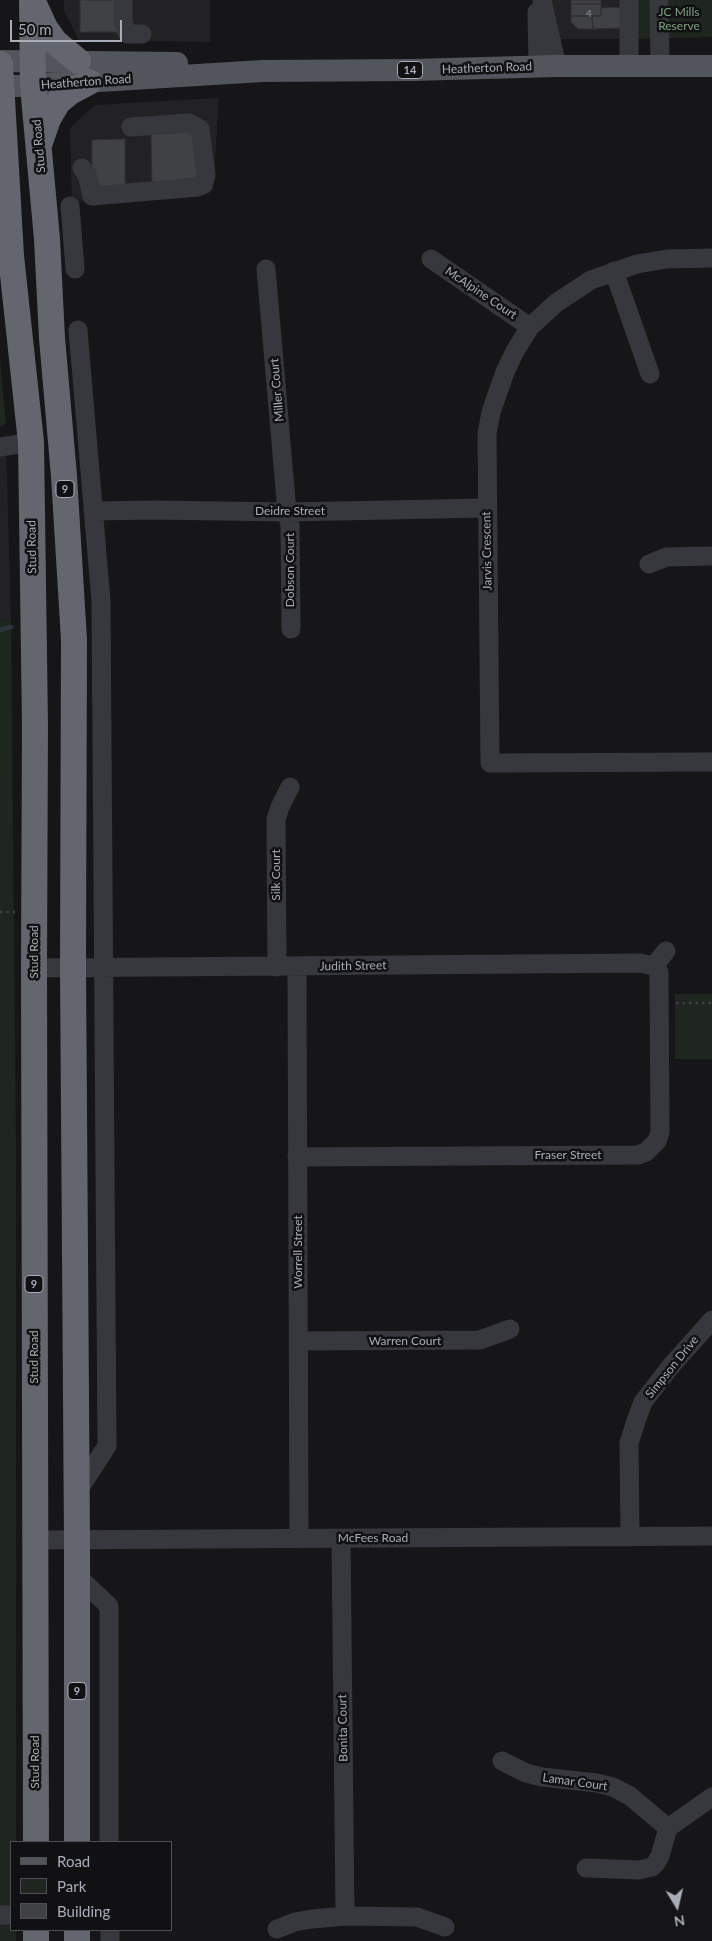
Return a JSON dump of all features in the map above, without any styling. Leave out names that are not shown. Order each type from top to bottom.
[{"type":"highway","points":[[32,1],[45,28],[55,42],[83,72],[70,92],[58,102],[48,119],[39,145]]},
{"type":"highway","name":"Stud Road","points":[[32,1],[33,73],[47,239],[52,338],[64,476],[74,640],[77,1841]]},
{"type":"highway","name":"Stud Road","points":[[0,75],[3,188],[31,442],[35,726],[34,1540],[36,1841]]},
{"type":"main road","name":"Heatherton Road","points":[[0,75],[83,72],[193,64],[263,71],[412,70],[548,66],[712,66]]},
{"type":"street","points":[[123,0],[123,23],[128,34],[142,34]]},
{"type":"street","points":[[540,0],[537,15],[548,66]]},
{"type":"street","points":[[629,0],[629,66]]},
{"type":"street","points":[[659,0],[660,66]]},
{"type":"street","points":[[82,168],[87,174],[92,196],[198,188],[203,185],[206,174],[200,129],[188,123],[131,127]]},
{"type":"street","points":[[70,206],[76,269]]},
{"type":"street","points":[[47,239],[73,237]]},
{"type":"street","name":"Jarvis Crescent","points":[[712,258],[652,260],[614,271],[591,280],[572,291],[530,327],[515,351],[505,372],[491,412],[487,434],[490,763],[712,762]]},
{"type":"street","name":"McAlpine Court","points":[[431,259],[530,327]]},
{"type":"street","name":"Miller Court","points":[[266,269],[287,512]]},
{"type":"street","points":[[614,271],[650,374]]},
{"type":"street","points":[[77,1492],[107,1446],[101,601],[78,330]]},
{"type":"street","points":[[0,447],[31,442]]},
{"type":"street","name":"Deidre Street","points":[[93,511],[287,512],[487,508]]},
{"type":"street","name":"Dobson Court","points":[[287,512],[290,525],[291,629]]},
{"type":"street","points":[[649,564],[666,557],[712,556]]},
{"type":"street","name":"Silk Court","points":[[277,967],[276,819],[290,786]]},
{"type":"street","name":"Judith Street","points":[[34,968],[630,963],[660,959]]},
{"type":"street","name":"Fraser Street","points":[[297,1156],[628,1155],[646,1152],[657,1141],[660,1132],[660,1003],[658,972],[660,959]]},
{"type":"street","name":"Worrell Street","points":[[297,967],[299,1538]]},
{"type":"street","points":[[76,1320],[106,1295]]},
{"type":"street","name":"Simpson Drive","points":[[630,1537],[629,1443],[643,1402],[671,1366],[712,1320]]},
{"type":"street","name":"Warren Court","points":[[298,1341],[480,1340],[510,1329]]},
{"type":"street","name":"McFees Road","points":[[34,1540],[712,1536]]},
{"type":"street","name":"Bonita Court","points":[[342,1539],[345,1916]]},
{"type":"street","points":[[77,1576],[109,1606],[109,1841]]},
{"type":"street","name":"Lamar Court","points":[[502,1761],[526,1773],[542,1777],[598,1783],[613,1787],[630,1796],[668,1828]]},
{"type":"street","points":[[586,1868],[639,1870],[652,1867],[660,1856],[668,1828],[712,1797]]},
{"type":"street","points":[[277,1930],[295,1922],[345,1916],[417,1917],[445,1927]]},
{"type":"path","points":[[660,1003],[712,1003]]},
{"type":"shaded area","points":[[64,0],[210,0],[210,42],[79,40],[64,11]]},
{"type":"shaded area","points":[[542,0],[635,0],[635,39],[542,39]]},
{"type":"shaded area","points":[[219,98],[213,190],[72,202],[70,128],[95,105]]},
{"type":"shaded area","points":[[6,442],[11,620],[0,621],[0,443]]},
{"type":"green space","name":"JC Mills Reserve","points":[[635,0],[712,0],[712,37],[635,39]]},
{"type":"green space","points":[[0,359],[6,424],[0,427]]},
{"type":"green space","points":[[11,620],[16,1145],[16,1841],[10,1841],[10,1931],[16,1931],[16,1941],[0,1941],[0,621]]},
{"type":"green space","points":[[675,994],[712,994],[712,1059],[675,1059]]},
{"type":"building","points":[[80,0],[119,0],[120,32],[80,32]]},
{"type":"building","points":[[571,0],[601,0],[601,4],[571,4]]},
{"type":"building","points":[[571,4],[601,4],[601,16],[571,16]]},
{"type":"building","points":[[623,7],[623,28],[593,29],[592,16],[601,16],[601,8]]},
{"type":"building","points":[[571,16],[592,16],[593,29],[578,29],[571,22]]},
{"type":"building","points":[[189,132],[200,140],[202,179],[152,186],[151,133]]},
{"type":"building","points":[[125,139],[125,188],[92,189],[92,140]]},
{"type":"waterway","points":[[0,630],[11,627]]}]
